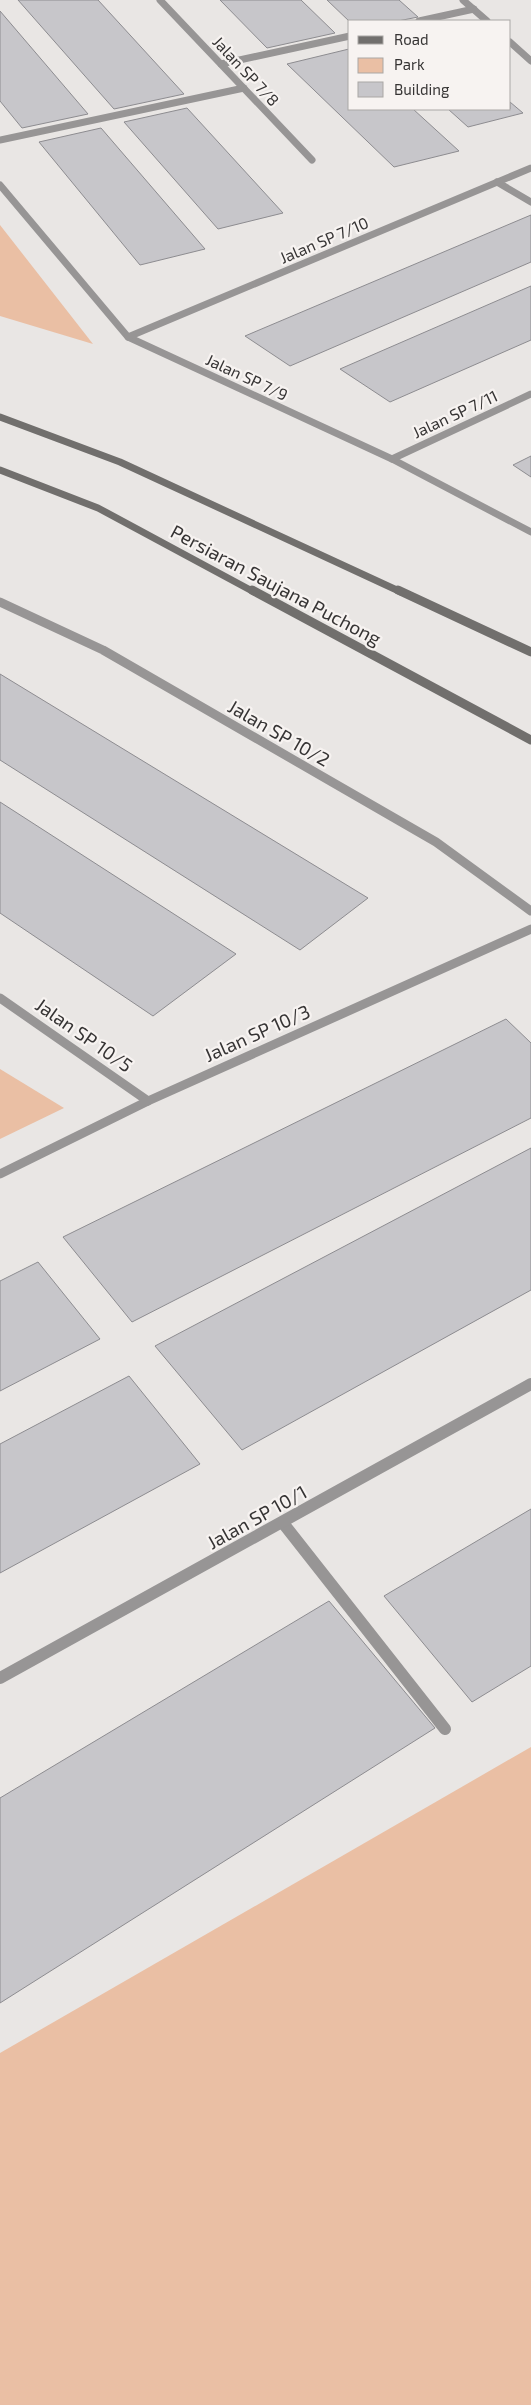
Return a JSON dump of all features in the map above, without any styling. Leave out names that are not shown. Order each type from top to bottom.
[{"type":"street","name":"Jalan SP 7/8","points":[[160,0],[312,160]]},
{"type":"street","points":[[463,0],[486,20]]},
{"type":"street","points":[[424,20],[474,9]]},
{"type":"street","points":[[221,64],[348,36]]},
{"type":"street","points":[[511,43],[531,61]]},
{"type":"street","points":[[0,140],[244,88]]},
{"type":"street","name":"Jalan SP 7/10","points":[[128,336],[531,168]]},
{"type":"street","points":[[497,182],[531,202]]},
{"type":"street","name":"Jalan SP 7/9","points":[[0,185],[128,336],[392,459],[531,532]]},
{"type":"street","name":"Jalan SP 7/11","points":[[392,459],[531,394]]},
{"type":"street","points":[[0,418],[120,462],[531,652]]},
{"type":"street","name":"Persiaran Saujana Puchong","points":[[0,470],[98,508],[531,740]]},
{"type":"street","name":"Jalan SP 10/2","points":[[0,602],[103,650],[436,842],[531,911]]},
{"type":"street","name":"Jalan SP 10/3","points":[[0,1174],[148,1101],[531,929]]},
{"type":"street","name":"Jalan SP 10/5","points":[[0,998],[148,1101]]},
{"type":"street","name":"Jalan SP 10/1","points":[[0,1678],[531,1384]]},
{"type":"street","points":[[283,1522],[445,1729]]},
{"type":"green space","points":[[0,225],[93,344],[0,316]]},
{"type":"green space","points":[[0,1069],[64,1108],[0,1139]]},
{"type":"green space","points":[[531,1747],[531,2405],[0,2405],[0,2053]]},
{"type":"building","points":[[18,0],[98,0],[184,94],[114,109]]},
{"type":"building","points":[[220,0],[301,0],[335,33],[267,48]]},
{"type":"building","points":[[327,0],[399,0],[418,17],[403,20],[348,20]]},
{"type":"building","points":[[0,11],[88,114],[22,128],[0,101]]},
{"type":"building","points":[[348,49],[348,110],[414,110],[459,151],[394,167],[287,64]]},
{"type":"building","points":[[511,103],[523,113],[468,127],[449,110],[511,110]]},
{"type":"building","points":[[187,108],[283,213],[218,229],[124,122]]},
{"type":"building","points":[[101,128],[205,249],[140,265],[39,142]]},
{"type":"building","points":[[531,215],[531,262],[290,366],[245,336]]},
{"type":"building","points":[[531,286],[531,340],[390,402],[340,369]]},
{"type":"building","points":[[531,456],[531,477],[513,465]]},
{"type":"building","points":[[0,674],[368,898],[300,950],[0,760]]},
{"type":"building","points":[[0,802],[236,954],[153,1016],[0,913]]},
{"type":"building","points":[[506,1019],[531,1043],[531,1118],[132,1322],[63,1237]]},
{"type":"building","points":[[531,1148],[531,1290],[242,1450],[155,1346]]},
{"type":"building","points":[[38,1262],[100,1339],[0,1391],[0,1281]]},
{"type":"building","points":[[129,1376],[200,1464],[0,1573],[0,1444]]},
{"type":"building","points":[[531,1509],[531,1666],[472,1702],[384,1596]]},
{"type":"building","points":[[329,1601],[435,1728],[0,2003],[0,1798]]}]
